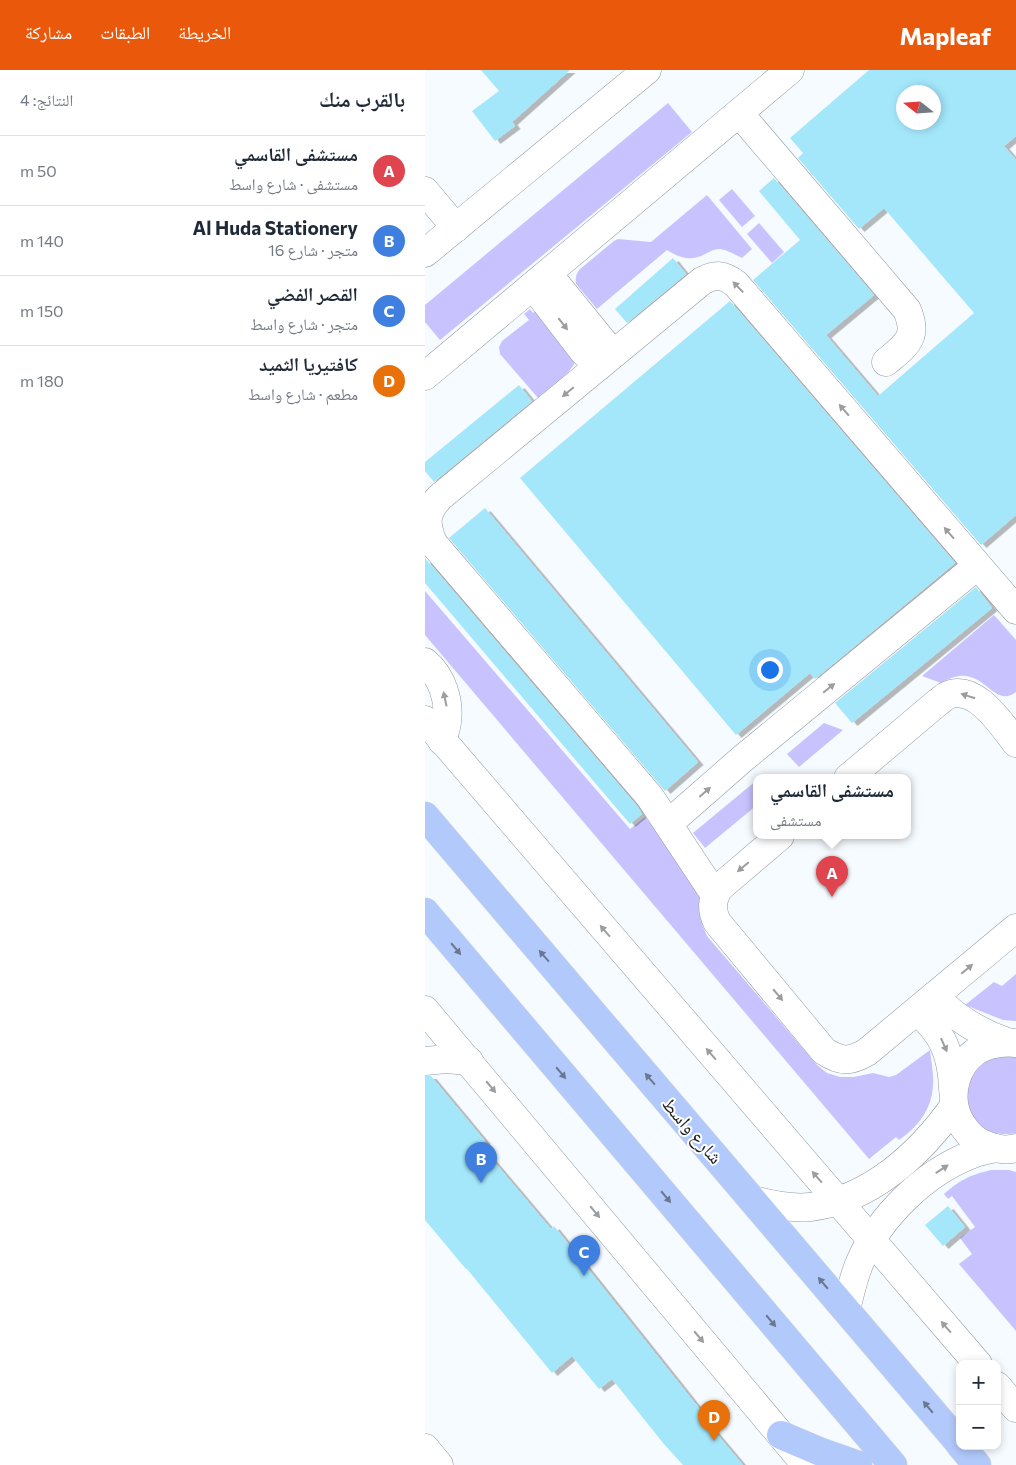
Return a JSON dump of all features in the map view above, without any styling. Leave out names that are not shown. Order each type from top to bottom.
[{"type":"main road","name":"شارع واسط","points":[[425,816],[956,1439]]},
{"type":"main road","points":[[425,912],[893,1465]]},
{"type":"main road","points":[[781,1435],[858,1465]]},
{"type":"main road","name":"شارع واسط","points":[[965,1450],[977,1465]]},
{"type":"street","points":[[425,253],[647,70]]},
{"type":"street","points":[[425,376],[790,70]]},
{"type":"street","points":[[739,112],[907,310],[911,320],[912,331],[909,341],[886,362]]},
{"type":"street","points":[[425,191],[456,228]]},
{"type":"street","points":[[715,895],[656,805],[433,543],[427,532],[426,519],[430,506],[702,281],[710,277],[719,276],[729,278],[735,284],[1016,610]]},
{"type":"street","points":[[540,280],[583,350],[606,360]]},
{"type":"street","points":[[668,824],[741,760],[977,566]]},
{"type":"street","points":[[425,662],[441,682],[447,701],[447,721],[442,741]]},
{"type":"street","points":[[853,774],[948,695],[960,693],[973,696],[1012,729]]},
{"type":"street","points":[[425,720],[975,1360]]},
{"type":"street","points":[[776,839],[719,888],[712,904],[713,914],[717,922],[824,1051],[834,1057],[845,1060],[857,1058],[867,1052],[1016,928]]},
{"type":"street","points":[[925,1004],[946,1009],[960,1020],[991,1037],[1011,1042]]},
{"type":"street","points":[[925,1004],[928,1021],[938,1032],[950,1060],[953,1098],[959,1121],[968,1133],[981,1143],[1009,1149]]},
{"type":"street","points":[[425,1010],[806,1465]]},
{"type":"street","points":[[753,1200],[781,1207],[809,1207],[838,1201],[869,1187],[910,1156],[941,1123],[953,1098],[959,1070],[971,1055],[988,1045],[1011,1042]]},
{"type":"street","points":[[425,1061],[446,1059],[469,1061]]},
{"type":"street","points":[[846,1310],[860,1262],[871,1240],[904,1199],[933,1175],[974,1153],[1009,1149]]},
{"type":"street","points":[[1001,1391],[1016,1408]]},
{"type":"street","points":[[425,1448],[439,1465]]},
{"type":"shaded area","points":[[668,103],[692,132],[440,340],[425,322],[425,305]]},
{"type":"shaded area","points":[[732,189],[755,216],[742,227],[719,200]]},
{"type":"shaded area","points":[[707,195],[752,249],[742,258],[729,251],[720,249],[692,258],[679,256],[667,250],[597,309],[576,284],[576,276],[580,269],[618,239],[651,242]]},
{"type":"shaded area","points":[[759,223],[784,252],[772,263],[747,234]]},
{"type":"shaded area","points":[[541,307],[577,358],[570,370],[538,398],[500,354],[499,347],[502,341],[529,320],[524,314],[530,309],[533,313]]},
{"type":"shaded area","points":[[425,591],[630,829],[645,817],[691,874],[699,895],[700,916],[707,936],[817,1065],[827,1073],[840,1077],[854,1077],[873,1073],[889,1077],[896,1075],[930,1050],[933,1076],[932,1094],[923,1117],[912,1129],[899,1140],[896,1137],[869,1159],[425,635]]},
{"type":"shaded area","points":[[994,615],[1016,640],[1016,692],[1007,696],[1000,695],[977,679],[967,676],[955,677],[941,683],[922,676]]},
{"type":"shaded area","points":[[824,723],[843,730],[799,767],[787,754]]},
{"type":"shaded area","points":[[753,783],[753,808],[705,848],[693,833]]},
{"type":"shaded area","points":[[1016,974],[1016,1021],[1003,1020],[965,1005],[994,982],[1002,986]]},
{"type":"shaded area","points":[[1016,1053],[1016,1133],[999,1134],[991,1132],[977,1124],[967,1110],[965,1097],[970,1074],[978,1062]]},
{"type":"shaded area","points":[[991,1170],[1016,1172],[1016,1331],[959,1264],[972,1254],[960,1238],[975,1227],[952,1196],[948,1199],[944,1194],[966,1179]]},
{"type":"building","points":[[481,70],[570,70],[512,122],[515,126],[495,141],[472,111],[499,91]]},
{"type":"building","points":[[869,70],[1016,70],[1016,136],[1004,146],[1016,160],[1016,515],[981,545],[753,280],[800,240],[759,191],[774,178],[874,295],[826,335],[878,396],[974,313],[884,208],[859,229],[798,158],[803,153],[790,138]]},
{"type":"building","points":[[673,258],[686,274],[627,323],[615,309]]},
{"type":"building","points":[[730,301],[955,563],[815,679],[810,673],[736,735],[520,478]]},
{"type":"building","points":[[519,385],[532,401],[434,482],[425,471],[425,462]]},
{"type":"building","points":[[485,508],[698,762],[665,791],[449,538]]},
{"type":"building","points":[[425,558],[637,806],[642,814],[630,824],[425,583]]},
{"type":"building","points":[[976,587],[992,608],[852,723],[835,703]]},
{"type":"building","points":[[425,1076],[431,1076],[485,1141],[480,1145],[551,1229],[554,1226],[702,1412],[700,1414],[743,1465],[683,1465],[612,1379],[599,1389],[572,1356],[552,1373],[425,1220]]},
{"type":"building","points":[[948,1206],[965,1227],[943,1246],[925,1225]]},
{"type":"place","name":"مستشفى القاسمي","points":[[832,897]]},
{"type":"place","name":"Al Huda Stationery","points":[[481,1183]]},
{"type":"place","name":"القصر الفضي","points":[[584,1276]]},
{"type":"place","name":"كافتيريا الثميد","points":[[714,1441]]}]
